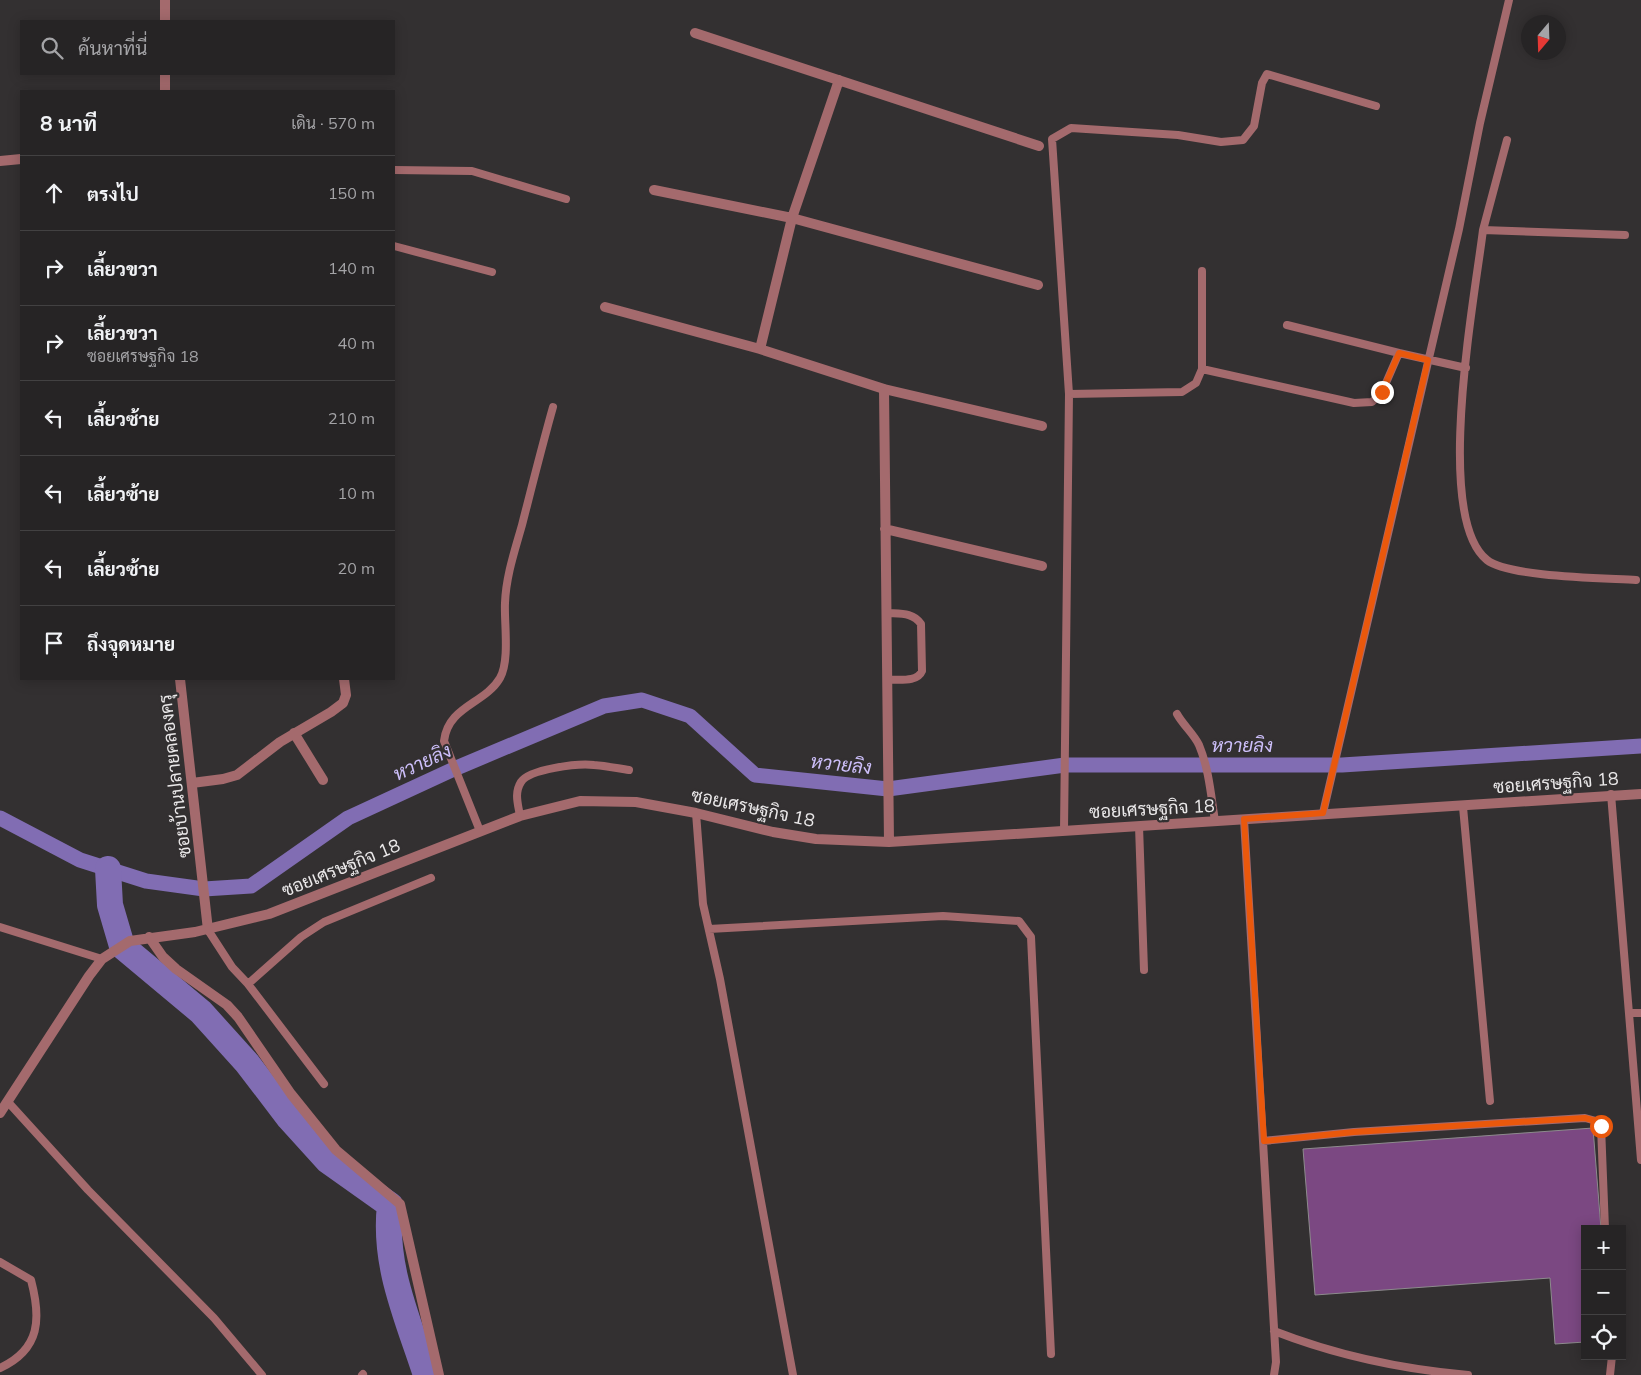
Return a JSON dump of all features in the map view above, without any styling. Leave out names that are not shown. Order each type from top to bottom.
[{"type":"street","points":[[165,0],[165,20]]},
{"type":"street","points":[[694,33],[1039,146]]},
{"type":"street","points":[[165,75],[165,90]]},
{"type":"street","points":[[760,349],[792,218],[839,80]]},
{"type":"street","points":[[0,161],[20,159]]},
{"type":"street","points":[[654,190],[792,218],[1038,285]]},
{"type":"street","points":[[605,307],[760,349],[884,390],[1042,426]]},
{"type":"street","points":[[884,390],[889,842]]},
{"type":"street","points":[[885,529],[1042,566]]},
{"type":"street","name":"ซอยบ้านปลายคลองครุ","points":[[180,680],[208,930]]},
{"type":"street","points":[[192,783],[224,779],[237,775],[294,733],[343,703],[346,695],[344,680]]},
{"type":"street","points":[[294,733],[323,780]]},
{"type":"street","name":"ซอยเศรษฐกิจ 18","points":[[0,1113],[102,959],[125,943],[149,937],[208,930],[269,914],[520,816],[580,801],[636,802],[696,813],[773,832],[807,837],[889,842],[1323,813],[1463,807],[1611,794],[1641,794]]},
{"type":"street","points":[[149,937],[176,970],[227,1005],[238,1017],[291,1094],[336,1150],[400,1204],[439,1375]]},
{"type":"lane","points":[[1323,813],[1509,0]]},
{"type":"lane","points":[[1064,830],[1069,394],[1052,139],[1071,128],[1178,135],[1221,142],[1243,140],[1254,126],[1262,83],[1267,74],[1376,106]]},
{"type":"lane","points":[[1507,140],[1483,230],[1466,368],[1458,454],[1461,499],[1473,545],[1487,561],[1512,571],[1636,580]]},
{"type":"lane","points":[[395,170],[472,171],[566,199]]},
{"type":"lane","points":[[1483,230],[1625,235]]},
{"type":"lane","points":[[395,246],[492,272]]},
{"type":"lane","points":[[1069,394],[1182,392],[1196,383],[1202,369],[1202,271]]},
{"type":"lane","points":[[1287,325],[1466,368]]},
{"type":"lane","points":[[1202,369],[1354,403],[1372,402],[1382,392],[1399,353]]},
{"type":"lane","points":[[480,831],[456,778],[444,741],[446,728],[460,710],[490,689],[500,678],[504,664],[505,597],[510,568],[552,407]]},
{"type":"lane","points":[[886,613],[911,615],[921,624],[922,671],[920,676],[915,679],[887,680]]},
{"type":"lane","points":[[1177,714],[1182,725],[1199,744],[1208,778],[1215,821]]},
{"type":"lane","points":[[520,816],[516,793],[518,786],[522,780],[541,771],[593,764],[629,770]]},
{"type":"lane","points":[[1611,794],[1641,1160]]},
{"type":"lane","points":[[1463,807],[1490,1101]]},
{"type":"lane","points":[[696,813],[704,904],[749,1133],[792,1375]]},
{"type":"lane","points":[[1244,819],[1276,1362],[1274,1375]]},
{"type":"lane","points":[[1139,826],[1144,970]]},
{"type":"lane","points":[[248,984],[301,936],[324,922],[431,878]]},
{"type":"lane","points":[[709,928],[943,916],[1019,920],[1031,937],[1051,1354]]},
{"type":"lane","points":[[0,927],[102,959]]},
{"type":"lane","points":[[208,930],[232,967],[248,984],[324,1084]]},
{"type":"lane","points":[[1629,1014],[1641,1013]]},
{"type":"lane","points":[[8,1102],[88,1190],[208,1311],[262,1375]]},
{"type":"lane","points":[[1264,1141],[1354,1132],[1585,1118],[1596,1121],[1601,1126],[1606,1225]]},
{"type":"lane","points":[[0,1262],[31,1280],[38,1306],[35,1334],[15,1361],[0,1368]]},
{"type":"lane","points":[[1274,1331],[1346,1356],[1437,1372],[1468,1375]]},
{"type":"lane","points":[[1610,1375],[1612,1360]]},
{"type":"building","points":[[1593,1128],[1601,1225],[1581,1225],[1581,1342],[1555,1344],[1550,1278],[1315,1295],[1303,1149]]},
{"type":"waterway","name":"หวายลิง","points":[[0,818],[80,860],[146,881],[204,889],[251,886],[348,818],[454,769],[604,706],[642,700],[690,716],[755,775],[888,789],[1065,765],[1342,765],[1641,746]]},
{"type":"waterway","points":[[108,869],[110,905],[122,946],[201,1012],[247,1063],[289,1118],[328,1161],[390,1205],[390,1249],[394,1271],[405,1313],[426,1375]]},
{"type":"route","points":[[1382,392],[1399,353],[1428,360],[1323,813],[1244,819],[1264,1141],[1354,1132],[1585,1118],[1596,1121],[1601,1126]]}]
